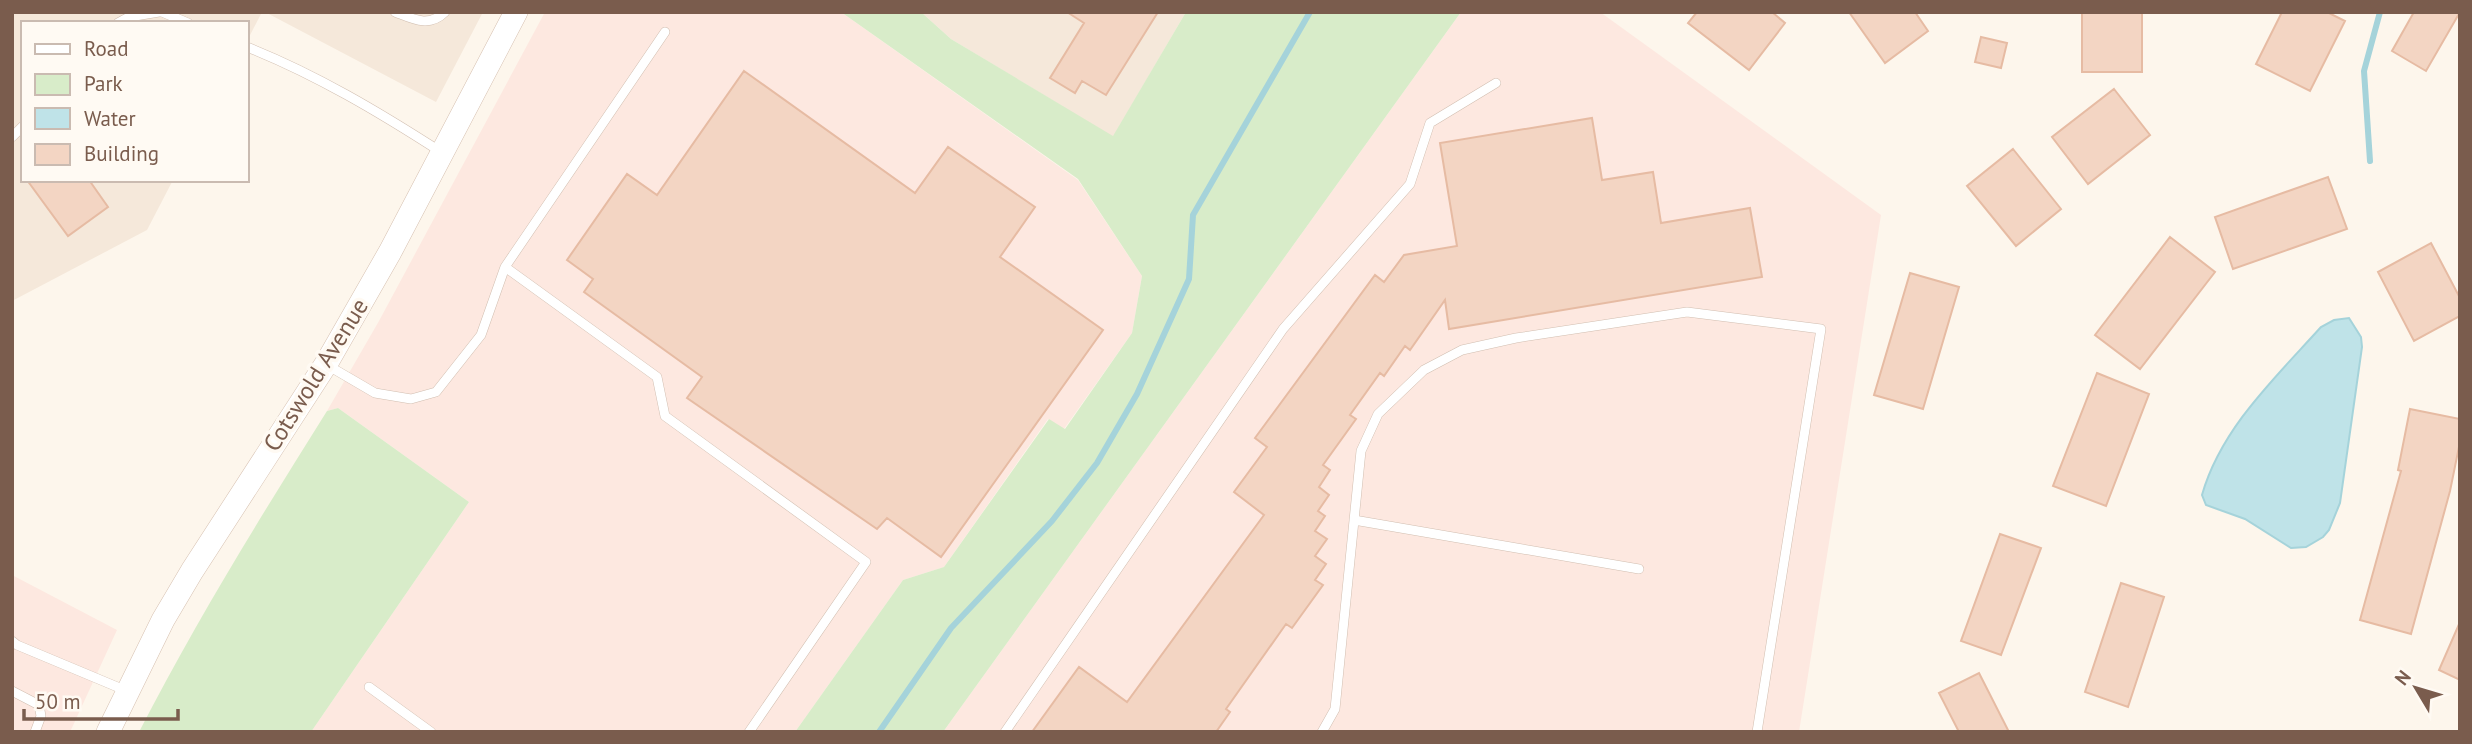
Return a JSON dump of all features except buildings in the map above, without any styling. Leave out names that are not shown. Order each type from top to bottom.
[{"type":"street","name":"Cotswold Avenue","points":[[108,732],[163,620],[326,364],[390,252],[516,12]]},
{"type":"lane","points":[[122,21],[129,17],[161,12],[183,21]]},
{"type":"lane","points":[[395,12],[421,22],[439,19],[445,12]]},
{"type":"lane","points":[[326,364],[375,393],[411,399],[436,391],[481,335],[505,267],[665,32]]},
{"type":"lane","points":[[248,47],[273,57],[369,107],[442,153]]},
{"type":"lane","points":[[1005,732],[1283,329],[1410,184],[1430,122],[1496,83]]},
{"type":"lane","points":[[505,267],[657,377],[664,416],[866,562],[749,732]]},
{"type":"lane","points":[[1322,732],[1335,709],[1361,452],[1378,414],[1424,370],[1462,350],[1516,338],[1687,312],[1821,329],[1757,732]]},
{"type":"lane","points":[[1354,520],[1639,569]]},
{"type":"lane","points":[[14,646],[127,691]]},
{"type":"lane","points":[[369,687],[431,732]]},
{"type":"lane","points":[[12,691],[39,705],[41,716],[34,732]]},
{"type":"shaded area","points":[[12,12],[262,12],[248,39],[248,21],[21,21],[21,182],[172,182],[147,230],[12,301]]},
{"type":"shaded area","points":[[265,12],[483,12],[436,102]]},
{"type":"shaded area","points":[[545,12],[841,12],[1078,180],[1142,276],[1132,333],[1064,429],[1048,419],[944,567],[903,580],[795,732],[311,732],[469,502],[338,408],[327,411],[379,321]]},
{"type":"shaded area","points":[[921,12],[1186,12],[1113,137],[951,39]]},
{"type":"shaded area","points":[[1461,12],[1600,12],[1881,215],[1799,732],[943,732]]},
{"type":"shaded area","points":[[12,575],[117,630],[70,732],[12,732]]},
{"type":"green space","points":[[841,12],[921,12],[951,39],[1113,136],[1186,12],[1461,12],[943,732],[795,732],[903,580],[944,567],[1049,419],[1065,429],[1132,333],[1142,276],[1078,179]]},
{"type":"green space","points":[[338,408],[469,502],[311,732],[139,732],[206,609],[278,490],[327,411]]},
{"type":"water","points":[[2349,318],[2361,337],[2362,347],[2340,503],[2329,530],[2323,537],[2306,547],[2291,548],[2245,519],[2206,505],[2202,495],[2222,448],[2269,384],[2321,327],[2334,320]]},
{"type":"waterway","points":[[879,732],[951,628],[1052,521],[1097,463],[1137,394],[1189,279],[1193,215],[1310,12]]},
{"type":"waterway","points":[[2370,161],[2364,71],[2380,12]]}]
